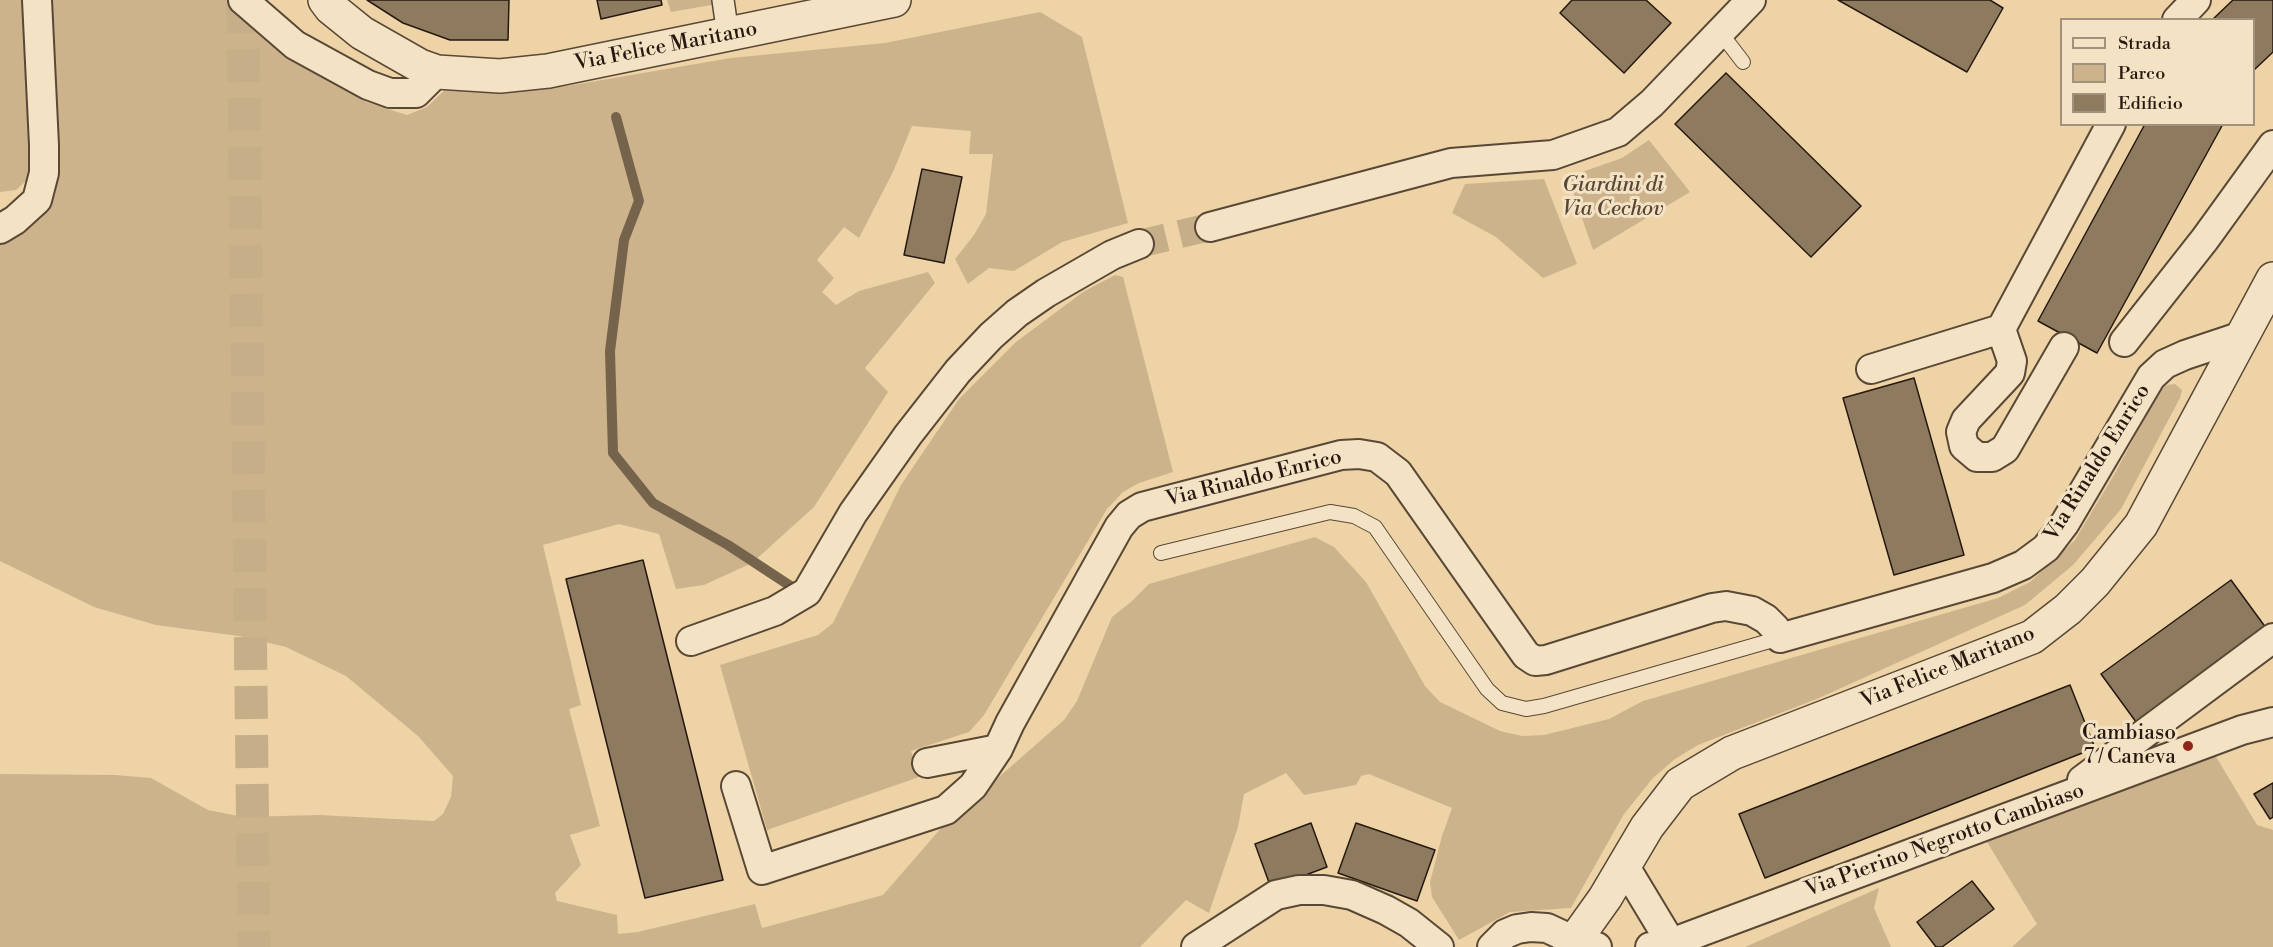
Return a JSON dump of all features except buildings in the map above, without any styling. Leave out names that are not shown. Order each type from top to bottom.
[{"type":"street","points":[[0,229],[15,220],[37,200],[44,173],[37,0]]},
{"type":"street","points":[[243,0],[295,45],[368,85],[390,93],[416,93],[437,72]]},
{"type":"street","name":"Via Felice Maritano","points":[[325,0],[362,33],[420,66],[437,72],[500,76],[548,71],[894,0]]},
{"type":"street","points":[[723,0],[728,35]]},
{"type":"street","points":[[1210,227],[1451,163],[1552,155],[1618,132],[1652,103],[1751,0]]},
{"type":"street","points":[[2178,18],[2196,0]]},
{"type":"street","points":[[1871,369],[2001,329],[2110,126]]},
{"type":"street","points":[[2124,342],[2205,239],[2273,144]]},
{"type":"street","points":[[691,641],[775,611],[807,592],[853,513],[908,435],[958,371],[991,336],[1017,313],[1046,293],[1112,255],[1139,244]]},
{"type":"street","name":"Via Felice Maritano","points":[[1581,945],[1647,827],[1680,784],[1732,753],[2032,637],[2068,609],[2095,582],[2141,525],[2273,279]]},
{"type":"street","points":[[2001,329],[2012,361],[2010,373],[1966,420],[1961,432],[1964,446],[1977,458],[1992,458],[2005,449],[2064,347]]},
{"type":"street","name":"Via Rinaldo Enrico","points":[[736,786],[762,870],[946,810],[973,786],[998,749],[1119,527],[1129,515],[1142,507],[1341,455],[1359,454],[1377,458],[1398,473],[1526,655],[1535,661],[1546,660],[1712,608],[1726,606],[1752,611],[1766,619],[1775,628],[1780,638],[1993,579],[2023,565],[2046,548],[2065,523],[2151,377],[2165,364],[2242,336]]},
{"type":"street","points":[[2051,802],[2273,638]]},
{"type":"street","name":"Via Pierino Negrotto Cambiaso","points":[[1661,945],[2242,730],[2273,722]]},
{"type":"street","points":[[927,763],[998,749]]},
{"type":"street","points":[[1624,865],[1661,945]]},
{"type":"street","points":[[1196,947],[1276,895],[1299,890],[1324,890],[1352,896],[1386,910],[1409,923],[1439,947]]},
{"type":"street","points":[[1492,947],[1505,934],[1531,927],[1547,928],[1581,945]]},
{"type":"lane","points":[[1720,32],[1743,62]]},
{"type":"lane","name":"Via Rinaldo Enrico","points":[[1161,554],[1330,512],[1354,516],[1375,527],[1487,689],[1502,703],[1526,709],[1544,706],[1780,638]]},
{"type":"green space","points":[[0,0],[27,0],[36,156],[27,180],[16,190],[0,192]]},
{"type":"green space","points":[[49,0],[227,0],[282,51],[366,102],[407,115],[427,107],[448,87],[481,92],[567,86],[731,58],[885,43],[1040,12],[1082,37],[1128,223],[1062,242],[1014,271],[989,268],[968,284],[955,259],[974,235],[986,214],[993,154],[969,154],[971,131],[912,126],[893,172],[859,238],[844,227],[817,260],[834,278],[822,292],[836,305],[859,291],[928,272],[935,283],[865,368],[888,392],[814,507],[752,563],[704,585],[676,589],[659,534],[619,524],[543,545],[581,705],[569,709],[600,826],[570,835],[581,865],[555,893],[557,901],[617,915],[618,934],[638,932],[755,904],[762,928],[883,895],[943,826],[1064,720],[1077,701],[1112,617],[1149,584],[1315,537],[1334,547],[1366,582],[1425,686],[1440,702],[1500,731],[1522,736],[1544,735],[1609,719],[1643,701],[1998,598],[2030,582],[2075,540],[2160,390],[2167,385],[2175,384],[2182,390],[2180,398],[2121,509],[2073,565],[2025,605],[1819,698],[1698,745],[1675,759],[1653,778],[1624,814],[1571,908],[1510,912],[1459,940],[1432,897],[1430,882],[1452,808],[1369,774],[1361,776],[1356,785],[1304,795],[1286,773],[1244,794],[1238,827],[1209,913],[1186,900],[1140,947],[0,947],[0,774],[115,775],[151,778],[208,810],[243,817],[319,815],[434,821],[443,814],[451,797],[453,776],[418,736],[346,676],[286,647],[239,636],[156,625],[94,607],[0,561],[0,243],[24,233],[48,205],[59,166]]},
{"type":"green space","points":[[667,0],[717,0],[717,4],[671,12]]},
{"type":"green space","name":"Giardini di Via Cechov","points":[[1649,140],[1690,192],[1593,250],[1568,177],[1622,158]]},
{"type":"green space","points":[[1544,179],[1577,264],[1543,278],[1496,237],[1452,213],[1465,184]]},
{"type":"green space","points":[[1115,275],[1123,277],[1173,472],[1139,483],[1123,492],[1107,509],[984,715],[969,732],[911,751],[919,777],[767,830],[720,665],[818,635],[833,623],[901,485],[959,399],[1016,342],[1083,292]]},
{"type":"green space","points":[[2215,755],[2257,825],[2273,830],[2273,947],[2012,947],[2037,924],[1987,842]]},
{"type":"green space","points":[[1879,888],[1874,908],[1891,947],[1745,947]]},
{"type":"waterway","points":[[616,117],[639,201],[624,240],[610,351],[613,453],[653,503],[728,545],[795,589]]},
{"type":"tunnel","points":[[243,0],[254,947]]},
{"type":"tunnel","points":[[1139,244],[1210,227]]},
{"type":"place","name":"Cambiaso 7 / Caneva","points":[[2188,746]]}]
